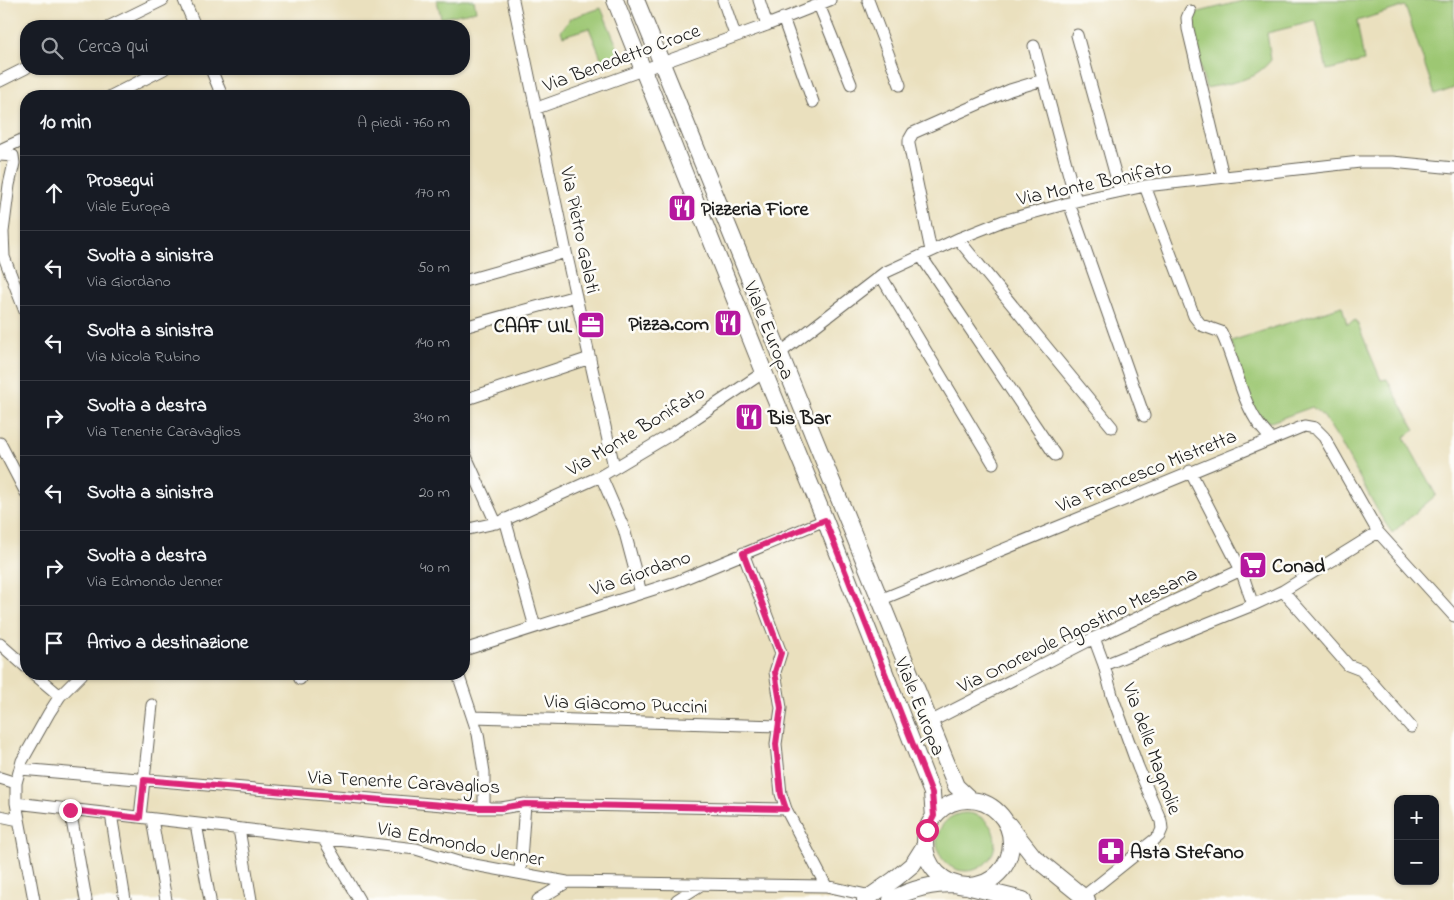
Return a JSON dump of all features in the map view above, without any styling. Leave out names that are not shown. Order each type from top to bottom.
[{"type":"street","points":[[122,20],[163,0]]},
{"type":"street","points":[[184,0],[192,20]]},
{"type":"street","name":"Via Pietro Galati","points":[[513,0],[614,467]]},
{"type":"street","name":"Viale Europa","points":[[615,0],[825,520],[932,793],[934,816]]},
{"type":"street","name":"Viale Europa","points":[[636,0],[956,786],[971,800]]},
{"type":"street","points":[[723,0],[735,35]]},
{"type":"street","points":[[759,0],[767,25]]},
{"type":"street","name":"Via Benedetto Croce","points":[[537,108],[767,25],[830,0]]},
{"type":"street","points":[[868,0],[900,85]]},
{"type":"street","points":[[819,4],[851,84]]},
{"type":"street","points":[[1190,11],[1187,18],[1188,29],[1223,176]]},
{"type":"street","points":[[783,18],[812,102]]},
{"type":"street","points":[[1077,35],[1120,191]]},
{"type":"street","points":[[1034,46],[1073,202],[1144,416]]},
{"type":"street","points":[[0,81],[20,71]]},
{"type":"street","points":[[123,90],[152,75]]},
{"type":"street","points":[[213,75],[220,90]]},
{"type":"street","points":[[1043,80],[1010,90],[913,133],[909,144],[926,254],[1055,455]]},
{"type":"street","points":[[0,150],[20,141]]},
{"type":"street","points":[[0,154],[13,156],[14,164],[9,185],[3,232],[4,257],[20,298]]},
{"type":"street","name":"Via Monte Bonifato","points":[[780,353],[881,276],[958,239],[1003,221],[1120,191],[1223,176],[1360,162],[1392,162],[1454,168]]},
{"type":"street","points":[[1145,186],[1194,316],[1201,325],[1221,332],[1245,399],[1256,421],[1270,439]]},
{"type":"street","points":[[958,239],[1112,427]]},
{"type":"street","points":[[470,279],[566,252]]},
{"type":"street","points":[[881,276],[994,463]]},
{"type":"street","points":[[470,325],[576,296]]},
{"type":"street","points":[[470,398],[590,358]]},
{"type":"street","name":"Via Monte Bonifato","points":[[470,528],[500,521],[602,476],[614,467],[675,432],[764,372]]},
{"type":"street","name":"Via Francesco Mistretta","points":[[880,600],[1190,471],[1304,426],[1315,428],[1324,437],[1378,532],[1454,616]]},
{"type":"street","points":[[0,443],[20,481]]},
{"type":"street","points":[[470,464],[500,521],[535,627]]},
{"type":"street","points":[[1190,471],[1241,570],[1253,605]]},
{"type":"street","points":[[602,476],[624,529],[641,593]]},
{"type":"street","name":"Via Giordano","points":[[470,648],[676,582],[825,520]]},
{"type":"street","points":[[1104,665],[1283,591],[1378,532]]},
{"type":"street","points":[[743,553],[781,653],[775,672],[781,708],[776,744],[781,794],[786,809],[826,886]]},
{"type":"street","name":"Via Onorevole Agostino Messana","points":[[930,722],[1094,638],[1241,570]]},
{"type":"street","points":[[1283,591],[1348,665],[1361,670],[1372,681],[1411,728]]},
{"type":"street","name":"Via delle Magnolie","points":[[1085,898],[1159,836],[1162,829],[1161,821],[1138,767],[1112,695],[1094,638]]},
{"type":"street","points":[[0,644],[20,662]]},
{"type":"street","points":[[41,680],[60,696]]},
{"type":"street","points":[[34,900],[16,803],[16,783],[27,752],[60,696],[76,680]]},
{"type":"street","points":[[460,680],[478,734],[484,772],[484,808]]},
{"type":"street","points":[[140,818],[152,705]]},
{"type":"street","name":"Via Giacomo Puccini","points":[[473,717],[778,726]]},
{"type":"street","name":"Via Tenente Caravaglios","points":[[20,769],[484,808],[501,808],[525,804],[786,809]]},
{"type":"street","points":[[0,778],[16,783]]},
{"type":"street","points":[[1023,900],[960,885],[944,878],[934,870],[928,858],[925,845],[927,830],[934,816],[944,807],[957,801],[971,800],[984,803],[1003,818],[1034,857],[1085,898]]},
{"type":"street","name":"Via Edmondo Jenner","points":[[16,803],[416,849],[458,862],[567,882],[826,886],[868,898]]},
{"type":"street","points":[[520,873],[525,804]]},
{"type":"street","points":[[70,810],[86,900]]},
{"type":"street","points":[[111,814],[126,900]]},
{"type":"street","points":[[0,816],[19,820]]},
{"type":"street","points":[[891,900],[920,887],[934,884],[978,884],[991,879],[1001,870],[1008,858],[1009,831],[1003,818]]},
{"type":"street","points":[[152,819],[166,900]]},
{"type":"street","points":[[196,824],[210,900]]},
{"type":"street","points":[[239,829],[251,900]]},
{"type":"street","points":[[323,838],[360,900]]},
{"type":"street","points":[[868,898],[895,880],[912,864],[925,845]]},
{"type":"street","points":[[540,899],[567,882]]},
{"type":"street","points":[[677,900],[702,884]]},
{"type":"green space","points":[[437,0],[474,0],[476,11],[441,18]]},
{"type":"green space","points":[[1246,0],[1454,0],[1454,88],[1435,95],[1405,6],[1357,21],[1364,61],[1327,70],[1316,21],[1267,33],[1271,60],[1264,67],[1257,73],[1242,80],[1206,88],[1190,31],[1191,17],[1195,13]]},
{"type":"green space","points":[[601,8],[622,58],[604,65],[589,28],[563,36],[561,31],[571,18]]},
{"type":"green space","points":[[1342,306],[1347,324],[1356,320],[1381,380],[1387,379],[1415,430],[1404,437],[1436,495],[1392,533],[1324,417],[1312,407],[1271,422],[1260,417],[1248,393],[1231,341]]},
{"type":"green space","points":[[960,813],[972,813],[987,821],[995,836],[995,848],[987,863],[972,871],[960,871],[945,863],[937,848],[937,836],[945,821]]},
{"type":"place","name":"Pizzeria Fiore","points":[[682,208]]},
{"type":"place","name":"Pizza.com","points":[[728,323]]},
{"type":"place","name":"CAAF UIL","points":[[591,325]]},
{"type":"place","name":"Bis Bar","points":[[749,417]]},
{"type":"place","name":"Conad","points":[[1253,565]]},
{"type":"place","name":"Asta Stefano","points":[[1111,851]]},
{"type":"route","points":[[70,810],[140,818],[144,780],[478,808],[501,808],[525,804],[786,809],[781,794],[776,744],[781,708],[775,672],[781,653],[743,553],[825,520],[932,793],[934,816],[927,830]]}]
